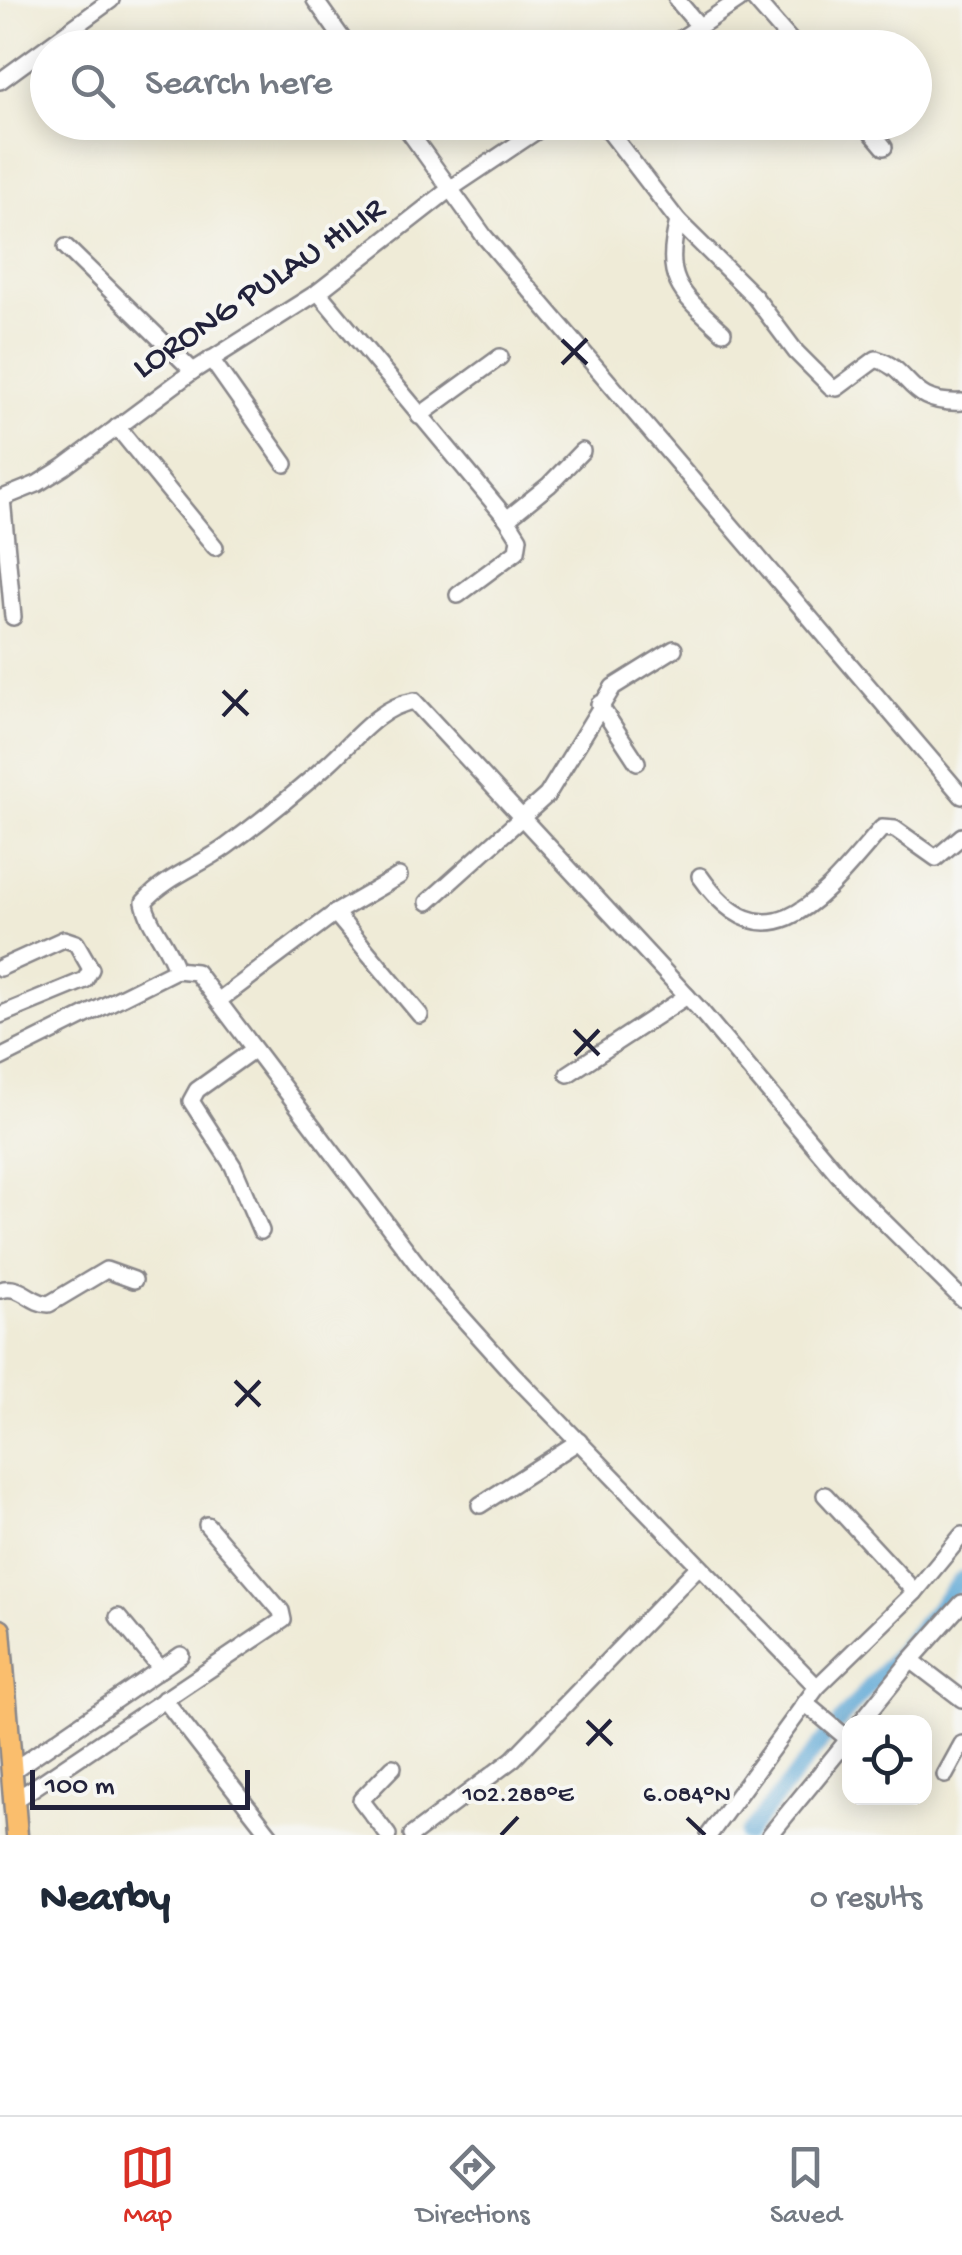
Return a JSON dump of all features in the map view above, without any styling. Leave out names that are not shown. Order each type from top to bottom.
[{"type":"main road","points":[[0,1630],[3,1712],[17,1835]]},
{"type":"street","points":[[70,30],[111,0]]},
{"type":"street","points":[[315,0],[336,30]]},
{"type":"street","points":[[678,0],[700,26]]},
{"type":"street","points":[[694,30],[739,0]]},
{"type":"street","points":[[755,0],[781,30]]},
{"type":"street","points":[[0,81],[30,59]]},
{"type":"street","points":[[415,140],[494,248],[962,796]]},
{"type":"street","name":"LORONG PULAU HILIR","points":[[1,499],[37,484],[193,371],[318,292],[450,189],[523,140]]},
{"type":"street","points":[[616,140],[678,220],[742,284],[796,352],[831,387],[836,388],[876,359],[888,363],[916,393],[932,400],[962,402]]},
{"type":"street","points":[[878,140],[884,147]]},
{"type":"street","points":[[678,220],[671,249],[675,283],[723,332]]},
{"type":"street","points":[[66,247],[193,371]]},
{"type":"street","points":[[318,292],[507,518],[519,538],[517,550],[458,595]]},
{"type":"street","points":[[420,416],[500,356]]},
{"type":"street","points":[[211,359],[285,464]]},
{"type":"street","points":[[116,427],[216,547]]},
{"type":"street","points":[[507,518],[549,486],[582,451]]},
{"type":"street","points":[[1,499],[13,617]]},
{"type":"street","points":[[428,902],[523,820],[558,782],[599,704],[630,674],[674,649]]},
{"type":"street","points":[[176,970],[167,946],[147,916],[144,902],[168,880],[225,847],[326,766],[368,725],[401,704],[414,702],[687,996],[848,1186],[962,1299]]},
{"type":"street","points":[[599,704],[637,762]]},
{"type":"street","points":[[700,876],[732,914],[772,925],[794,917],[823,893],[882,828],[895,828],[936,858],[962,836]]},
{"type":"street","points":[[218,1001],[334,913],[398,876]]},
{"type":"street","points":[[334,913],[420,1015]]},
{"type":"street","points":[[0,968],[64,939],[76,943],[91,969],[85,980],[0,1015]]},
{"type":"street","points":[[0,1058],[176,970],[196,972],[433,1285],[698,1567],[817,1687]]},
{"type":"street","points":[[568,1074],[687,996]]},
{"type":"street","points":[[254,1050],[197,1090],[191,1101],[233,1166],[260,1232]]},
{"type":"street","points":[[0,1290],[24,1290],[40,1304],[49,1304],[106,1270],[134,1280]]},
{"type":"street","points":[[480,1504],[579,1441]]},
{"type":"street","points":[[825,1495],[914,1592]]},
{"type":"street","points":[[14,1801],[282,1620],[281,1612],[208,1525]]},
{"type":"street","points":[[709,1835],[817,1687],[914,1592],[962,1535]]},
{"type":"street","points":[[412,1835],[513,1758],[698,1567]]},
{"type":"street","points":[[867,1715],[962,1603]]},
{"type":"street","points":[[118,1618],[161,1669]]},
{"type":"street","points":[[12,1770],[180,1656]]},
{"type":"street","points":[[911,1660],[962,1699]]},
{"type":"street","points":[[164,1699],[270,1835]]},
{"type":"street","points":[[805,1703],[842,1732]]},
{"type":"street","points":[[945,1774],[962,1744]]},
{"type":"street","points":[[770,1835],[842,1747]]},
{"type":"street","points":[[388,1835],[361,1800],[393,1767]]},
{"type":"waterway","points":[[839,1722],[962,1578]]},
{"type":"waterway","points":[[746,1835],[830,1732]]}]
